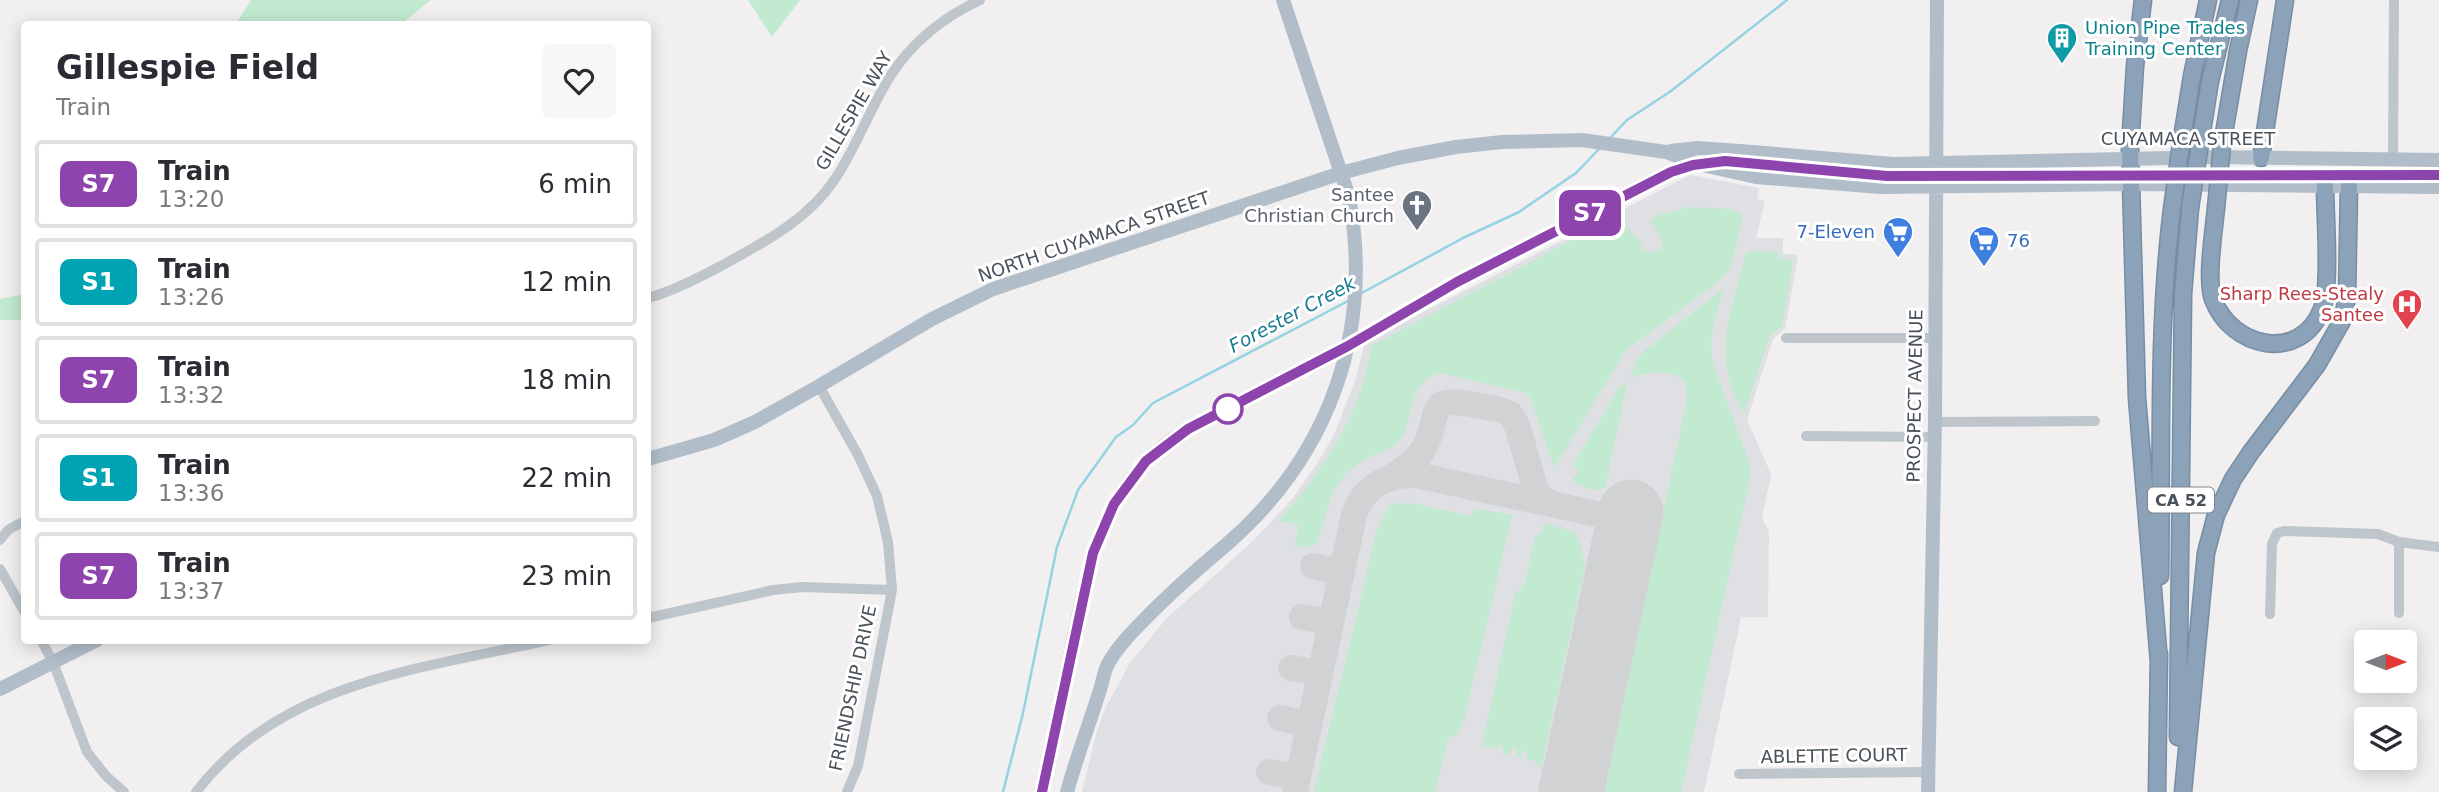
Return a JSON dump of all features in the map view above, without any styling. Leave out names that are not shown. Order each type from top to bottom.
[{"type":"highway","points":[[2143,0],[2135,66],[2131,157],[2137,398],[2159,662]]},
{"type":"highway","name":"CA 52","points":[[2157,792],[2166,257],[2192,76],[2208,0]]},
{"type":"highway","name":"CA 52","points":[[2180,792],[2183,294],[2190,208],[2210,81],[2230,0]]},
{"type":"highway","points":[[2249,0],[2222,145],[2211,295],[2218,311],[2237,332],[2248,339],[2264,344],[2293,340],[2305,332],[2323,308],[2325,186]]},
{"type":"highway","points":[[2261,158],[2285,0]]},
{"type":"highway","points":[[2180,792],[2206,553],[2216,514],[2233,479],[2317,365],[2342,321],[2347,298],[2349,186]]},
{"type":"main road","points":[[1067,792],[1107,666],[1126,639],[1169,594],[1276,495],[1294,471],[1327,411],[1342,372],[1352,329],[1357,271],[1352,215],[1341,173],[1283,0]]},
{"type":"main road","name":"PROSPECT AVENUE","points":[[1928,792],[1935,429],[1937,0]]},
{"type":"main road","name":"NORTH CUYAMACA STREET","points":[[651,458],[715,440],[755,422],[819,387],[932,318],[993,289],[1341,173],[1398,158],[1502,142],[1582,141],[1666,152],[1704,166],[1773,179],[1869,187],[1937,187]]},
{"type":"main road","name":"NORTH CUYAMACA STREET","points":[[1666,152],[1697,148],[1893,164],[1937,163]]},
{"type":"main road","name":"CUYAMACA STREET","points":[[1937,163],[2131,157],[2439,160]]},
{"type":"main road","points":[[1937,187],[2132,184],[2439,187]]},
{"type":"main road","points":[[0,689],[89,644]]},
{"type":"street","name":"GILLESPIE WAY","points":[[651,297],[696,279],[776,236],[814,205],[835,180],[891,75],[913,48],[939,23],[980,0]]},
{"type":"street","points":[[2393,160],[2394,0]]},
{"type":"street","points":[[1786,338],[1935,338]]},
{"type":"street","name":"FRIENDSHIP DRIVE","points":[[819,387],[858,455],[877,496],[888,542],[892,590],[858,766],[847,792]]},
{"type":"street","points":[[1806,436],[2095,421]]},
{"type":"street","points":[[0,540],[8,530],[21,523]]},
{"type":"street","points":[[2270,614],[2272,544],[2277,533],[2378,534],[2399,542],[2439,547]]},
{"type":"street","points":[[2399,542],[2399,613]]},
{"type":"street","points":[[0,569],[21,606]]},
{"type":"street","points":[[651,617],[773,590],[803,587],[892,590]]},
{"type":"street","points":[[43,644],[53,662],[87,752],[106,776],[124,792]]},
{"type":"street","points":[[197,792],[228,756],[305,704],[359,683],[530,644]]},
{"type":"street","name":"ABLETTE COURT","points":[[1739,774],[1928,772]]},
{"type":"shaded area","points":[[1690,175],[1759,188],[1757,199],[1765,201],[1756,238],[1783,238],[1783,254],[1798,255],[1785,329],[1773,339],[1747,420],[1771,474],[1762,519],[1769,531],[1768,617],[1741,617],[1704,792],[1082,792],[1097,731],[1106,707],[1130,663],[1166,619],[1254,540],[1293,498],[1335,432],[1355,381],[1365,342]]},
{"type":"green space","points":[[251,0],[431,0],[405,21],[238,21]]},
{"type":"green space","points":[[748,0],[800,0],[772,37]]},
{"type":"green space","points":[[1690,207],[1730,209],[1741,213],[1734,256],[1728,271],[1720,280],[1626,350],[1554,468],[1529,394],[1440,373],[1421,384],[1416,392],[1406,429],[1398,442],[1360,463],[1341,480],[1334,490],[1318,542],[1307,548],[1294,545],[1299,525],[1278,521],[1309,484],[1338,440],[1360,393],[1371,346],[1616,217],[1640,241],[1643,250],[1657,251],[1662,248],[1661,238],[1650,221],[1657,215]]},
{"type":"green space","points":[[1778,252],[1779,259],[1793,260],[1782,326],[1769,337],[1744,413],[1733,393],[1728,374],[1727,334],[1746,253]]},
{"type":"green space","points":[[1724,288],[1714,319],[1712,361],[1749,462],[1750,478],[1681,792],[1605,792],[1687,399],[1684,382],[1674,375],[1650,373],[1630,378],[1643,352]]},
{"type":"green space","points":[[21,295],[21,320],[0,320],[0,299]]},
{"type":"green space","points":[[1627,384],[1605,487],[1597,490],[1584,487],[1572,480],[1579,471],[1573,465],[1620,386]]},
{"type":"green space","points":[[1411,503],[1472,516],[1475,508],[1512,515],[1464,721],[1456,736],[1448,737],[1435,792],[1314,792],[1377,530],[1391,504]]},
{"type":"green space","points":[[1544,523],[1574,532],[1580,543],[1585,565],[1541,769],[1536,762],[1527,759],[1528,752],[1523,750],[1521,758],[1517,756],[1517,747],[1514,746],[1509,754],[1503,753],[1501,742],[1498,748],[1482,746],[1516,590],[1518,593],[1525,582],[1535,538],[1542,531]]},
{"type":"waterway","name":"Forester Creek","points":[[1608,140],[1627,120],[1671,91],[1787,0]]},
{"type":"waterway","name":"Forester Creek","points":[[1360,294],[1463,238],[1519,212],[1576,173],[1601,147]]},
{"type":"waterway","name":"Forester Creek","points":[[1003,792],[1023,713],[1057,547],[1078,490],[1116,437],[1133,425],[1153,403],[1348,301]]},
{"type":"taxiway","points":[[1391,477],[1420,454],[1438,409],[1448,402],[1459,402],[1510,414],[1517,425],[1536,491],[1543,499],[1556,505]]},
{"type":"taxiway","points":[[1295,792],[1354,515],[1370,489],[1395,477],[1416,475],[1629,521]]},
{"type":"taxiway","points":[[1313,566],[1342,573]]},
{"type":"taxiway","points":[[1302,617],[1331,622]]},
{"type":"taxiway","points":[[1291,668],[1320,673]]},
{"type":"taxiway","points":[[1280,718],[1309,725]]},
{"type":"taxiway","points":[[1269,772],[1298,777]]},
{"type":"runway","points":[[1571,792],[1631,512]]},
{"type":"tram line","points":[[1035,792],[1073,611],[1090,548],[1100,519],[1133,467],[1156,444],[1186,423],[1457,282]]},
{"type":"railway","points":[[1042,792],[1093,553],[1114,504],[1146,461],[1196,425],[1348,346],[1457,282],[1671,172],[1693,165],[1725,161],[1887,176],[2439,175]]},
{"type":"train","name":"S7","points":[[1042,792],[1093,553],[1114,504],[1146,461],[1188,429],[1348,346],[1457,282],[1671,172],[1693,165],[1725,161],[1887,176],[2439,175]]},
{"type":"place","name":"Union Pipe Trades Training Center","points":[[2062,65]]},
{"type":"place","name":"Santee Christian Church","points":[[1417,232]]},
{"type":"place","name":"7-Eleven","points":[[1898,259]]},
{"type":"place","name":"76","points":[[1984,268]]},
{"type":"place","name":"Sharp Rees-Stealy Santee","points":[[2407,331]]}]
